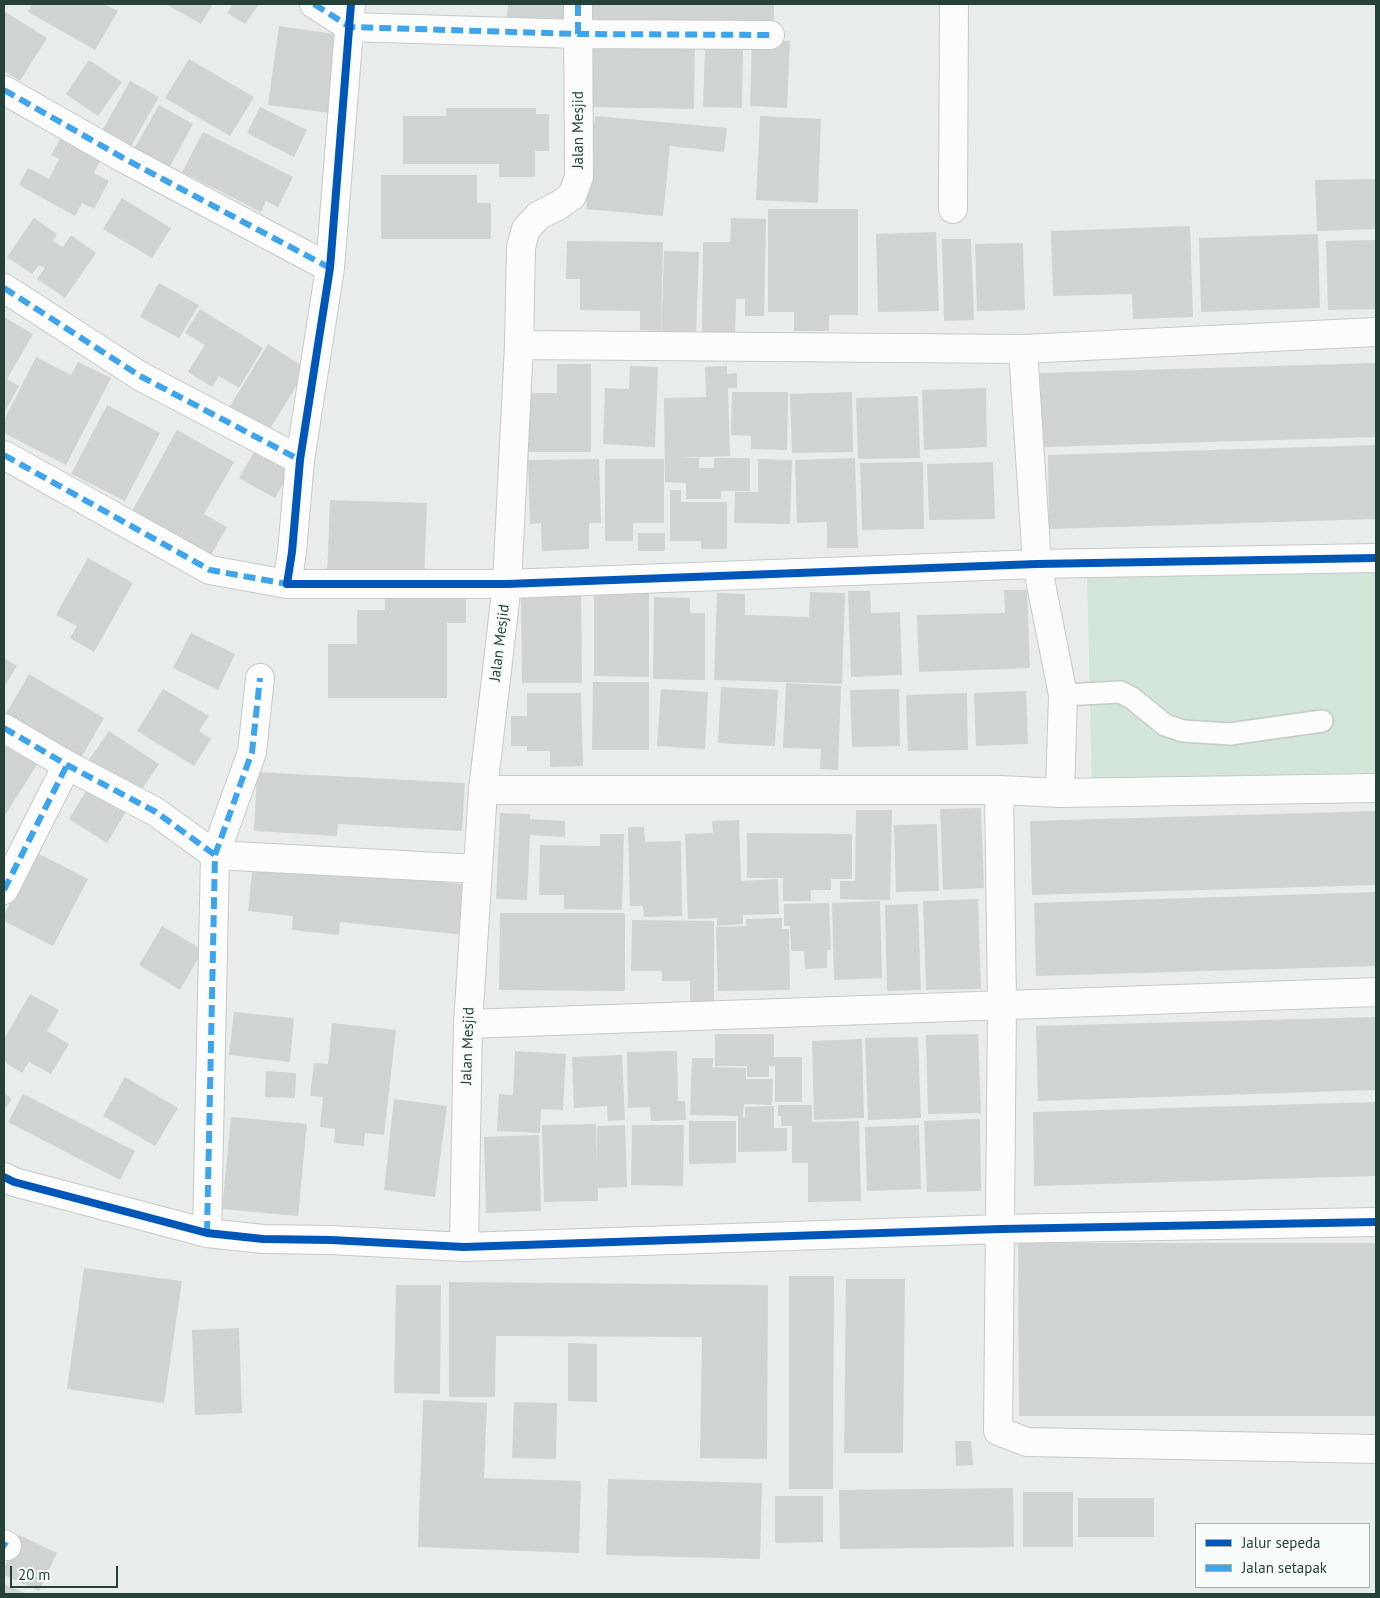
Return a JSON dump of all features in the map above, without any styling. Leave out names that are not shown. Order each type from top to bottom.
[{"type":"street","points":[[314,4],[350,15],[578,34],[770,35]]},
{"type":"street","name":"Jalan Mesjid","points":[[464,1248],[468,1024],[482,790],[507,584],[519,345],[521,246],[526,229],[538,216],[572,196],[579,177],[578,4]]},
{"type":"street","points":[[954,4],[954,209]]},
{"type":"street","points":[[287,584],[292,552],[300,460],[330,268],[350,15]]},
{"type":"street","points":[[4,90],[125,159],[330,268]]},
{"type":"street","points":[[4,288],[140,376],[300,460]]},
{"type":"street","points":[[519,345],[1023,349],[1376,332]]},
{"type":"street","points":[[1023,349],[1037,564],[1063,694],[1060,793]]},
{"type":"street","points":[[4,455],[210,570],[287,584],[507,584],[1037,564],[1376,558]]},
{"type":"street","points":[[208,1233],[215,855],[252,752],[260,678]]},
{"type":"street","points":[[4,728],[67,765],[156,812],[215,855],[477,869]]},
{"type":"street","points":[[4,890],[67,765]]},
{"type":"street","points":[[482,790],[999,790],[1060,793],[1376,788]]},
{"type":"street","points":[[999,790],[1002,1006],[998,1431],[1027,1442],[1376,1449]]},
{"type":"street","points":[[468,1024],[1376,992]]},
{"type":"street","points":[[4,1178],[208,1233],[263,1239],[331,1240],[464,1248],[1001,1228],[1376,1222]]},
{"type":"lane","points":[[1063,694],[1120,692],[1132,698],[1165,725],[1183,731],[1230,734],[1322,721]]},
{"type":"green space","points":[[1376,571],[1376,782],[1092,787],[1087,576]]},
{"type":"building","points":[[32,4],[104,4],[118,11],[95,50],[28,12]]},
{"type":"building","points":[[166,4],[213,4],[201,24]]},
{"type":"building","points":[[233,4],[259,4],[245,24],[227,13]]},
{"type":"building","points":[[508,4],[564,4],[564,24],[506,29]]},
{"type":"building","points":[[586,4],[774,4],[774,27],[586,26]]},
{"type":"building","points":[[4,11],[47,38],[20,81],[4,71]]},
{"type":"building","points":[[279,26],[341,35],[330,113],[268,105]]},
{"type":"building","points":[[587,36],[695,38],[694,109],[586,107]]},
{"type":"building","points":[[752,39],[790,41],[787,108],[750,106]]},
{"type":"building","points":[[705,47],[743,48],[742,108],[703,107]]},
{"type":"building","points":[[189,59],[254,97],[230,136],[165,98]]},
{"type":"building","points":[[89,60],[122,82],[98,116],[66,94]]},
{"type":"building","points":[[130,81],[159,97],[127,153],[98,138]]},
{"type":"building","points":[[159,105],[193,124],[169,168],[134,149]]},
{"type":"building","points":[[260,107],[307,130],[294,157],[247,133]]},
{"type":"building","points":[[446,108],[536,108],[536,114],[549,114],[549,151],[535,151],[535,177],[499,177],[499,164],[403,164],[403,116],[446,116]]},
{"type":"building","points":[[595,116],[727,128],[724,152],[670,146],[663,216],[586,209]]},
{"type":"building","points":[[760,116],[821,119],[818,203],[756,200]]},
{"type":"building","points":[[64,132],[104,153],[94,173],[109,181],[94,209],[82,203],[75,216],[19,185],[28,168],[49,179],[59,159],[51,155]]},
{"type":"building","points":[[203,132],[293,177],[278,207],[266,201],[261,212],[182,172]]},
{"type":"building","points":[[381,175],[477,175],[477,203],[491,203],[491,239],[381,239]]},
{"type":"building","points":[[1376,179],[1376,229],[1317,231],[1315,180]]},
{"type":"building","points":[[122,198],[171,228],[152,258],[103,229]]},
{"type":"building","points":[[768,209],[858,209],[858,315],[829,315],[829,331],[794,331],[794,312],[768,312]]},
{"type":"building","points":[[34,218],[57,234],[53,241],[63,247],[71,235],[96,253],[65,298],[37,279],[45,268],[39,265],[32,274],[7,257]]},
{"type":"building","points":[[731,218],[766,219],[764,316],[745,316],[745,299],[736,299],[735,338],[702,337],[703,242],[730,242]]},
{"type":"building","points":[[1190,226],[1193,317],[1133,319],[1132,294],[1053,296],[1051,231]]},
{"type":"building","points":[[936,232],[939,311],[878,312],[876,234]]},
{"type":"building","points":[[1318,234],[1320,308],[1201,312],[1199,238]]},
{"type":"building","points":[[942,239],[971,239],[974,320],[944,321]]},
{"type":"building","points":[[1376,240],[1376,309],[1328,310],[1326,241]]},
{"type":"building","points":[[567,241],[663,242],[661,331],[640,330],[640,311],[580,310],[580,279],[566,279]]},
{"type":"building","points":[[1023,243],[1025,310],[977,311],[975,244]]},
{"type":"building","points":[[664,251],[699,252],[696,339],[661,338]]},
{"type":"building","points":[[159,283],[199,305],[179,338],[140,317]]},
{"type":"building","points":[[200,309],[263,348],[239,388],[219,376],[212,387],[188,372],[205,345],[185,333]]},
{"type":"building","points":[[4,317],[33,334],[7,379],[19,386],[4,413]]},
{"type":"building","points":[[268,344],[307,369],[266,435],[227,411]]},
{"type":"building","points":[[36,357],[71,375],[78,362],[111,378],[66,465],[4,433],[4,420]]},
{"type":"building","points":[[1376,363],[1376,437],[1043,447],[1040,373]]},
{"type":"building","points":[[557,364],[591,364],[591,452],[524,452],[524,393],[557,393]]},
{"type":"building","points":[[630,366],[658,367],[655,447],[603,444],[605,388],[629,389]]},
{"type":"building","points":[[727,366],[727,374],[737,373],[737,388],[728,388],[730,456],[676,458],[699,458],[699,468],[714,468],[714,458],[750,458],[750,491],[721,491],[721,499],[686,499],[686,483],[665,482],[664,398],[706,397],[705,367]]},
{"type":"building","points":[[986,388],[987,447],[924,450],[922,390]]},
{"type":"building","points":[[732,392],[788,392],[787,450],[751,449],[751,436],[731,435]]},
{"type":"building","points":[[852,392],[853,452],[792,453],[790,394]]},
{"type":"building","points":[[918,396],[920,458],[858,459],[856,398]]},
{"type":"building","points":[[107,405],[160,433],[125,501],[71,474]]},
{"type":"building","points":[[177,430],[234,462],[204,514],[227,527],[211,555],[132,511]]},
{"type":"building","points":[[259,443],[295,464],[275,498],[239,478]]},
{"type":"building","points":[[1376,445],[1376,519],[1049,529],[1048,455]]},
{"type":"building","points":[[855,458],[858,548],[827,548],[827,522],[797,523],[795,460]]},
{"type":"building","points":[[599,459],[601,523],[589,523],[589,549],[542,551],[541,523],[530,524],[528,460]]},
{"type":"building","points":[[605,459],[664,459],[664,523],[633,523],[633,541],[605,541]]},
{"type":"building","points":[[758,459],[792,460],[790,524],[734,523],[735,492],[758,492]]},
{"type":"building","points":[[923,462],[924,529],[862,530],[860,463]]},
{"type":"building","points":[[993,462],[995,519],[929,520],[927,464]]},
{"type":"building","points":[[670,490],[681,490],[681,502],[727,502],[727,549],[701,549],[701,541],[670,541]]},
{"type":"building","points":[[330,500],[427,503],[424,582],[327,578]]},
{"type":"building","points":[[638,533],[665,533],[665,551],[638,551]]},
{"type":"building","points":[[88,558],[133,583],[94,652],[70,638],[77,626],[56,615]]},
{"type":"building","points":[[1004,590],[1027,590],[1030,668],[919,672],[917,615],[1005,613]]},
{"type":"building","points":[[594,591],[649,591],[649,677],[594,676]]},
{"type":"building","points":[[848,591],[870,591],[871,613],[900,612],[902,675],[851,677]]},
{"type":"building","points":[[521,592],[581,592],[582,683],[522,683]]},
{"type":"building","points":[[810,592],[845,593],[842,684],[714,680],[717,593],[745,594],[745,615],[809,617]]},
{"type":"building","points":[[654,597],[690,598],[690,613],[705,613],[705,680],[653,679]]},
{"type":"building","points":[[385,599],[466,599],[466,623],[447,623],[447,698],[328,698],[328,644],[357,644],[357,610],[385,610]]},
{"type":"building","points":[[191,633],[235,654],[218,690],[173,668]]},
{"type":"building","points":[[4,658],[17,666],[4,687]]},
{"type":"building","points":[[29,674],[104,718],[79,761],[4,717]]},
{"type":"building","points":[[593,682],[649,682],[649,750],[592,750]]},
{"type":"building","points":[[786,683],[841,686],[838,770],[820,769],[821,749],[783,748]]},
{"type":"building","points":[[721,687],[778,690],[775,746],[718,743]]},
{"type":"building","points":[[163,689],[209,716],[199,731],[211,739],[194,766],[137,731]]},
{"type":"building","points":[[661,689],[708,692],[705,749],[657,746]]},
{"type":"building","points":[[899,689],[900,746],[852,747],[850,690]]},
{"type":"building","points":[[1026,691],[1028,744],[976,746],[974,693]]},
{"type":"building","points":[[527,693],[581,693],[583,766],[550,767],[550,751],[527,751],[527,746],[511,746],[511,716],[527,716]]},
{"type":"building","points":[[967,693],[968,750],[908,751],[906,695]]},
{"type":"building","points":[[109,731],[159,764],[136,798],[86,764]]},
{"type":"building","points":[[4,741],[38,763],[4,817]]},
{"type":"building","points":[[257,772],[465,783],[462,831],[338,824],[337,836],[254,831]]},
{"type":"building","points":[[91,783],[129,807],[107,843],[69,819]]},
{"type":"building","points":[[981,808],[984,888],[943,890],[940,809]]},
{"type":"building","points":[[856,810],[892,810],[890,900],[840,899],[840,881],[855,881]]},
{"type":"building","points":[[1376,811],[1376,885],[1032,895],[1030,821]]},
{"type":"building","points":[[500,813],[530,814],[530,819],[565,821],[565,837],[530,835],[527,900],[496,899]]},
{"type":"building","points":[[739,820],[741,881],[778,879],[779,914],[743,915],[743,924],[717,926],[717,918],[688,919],[685,834],[713,833],[712,821]]},
{"type":"building","points":[[937,824],[939,891],[896,892],[894,825]]},
{"type":"building","points":[[628,827],[644,827],[645,842],[681,841],[682,916],[644,917],[643,906],[630,906]]},
{"type":"building","points":[[747,833],[852,834],[852,879],[831,879],[831,890],[811,890],[811,901],[783,901],[783,878],[747,878]]},
{"type":"building","points":[[600,834],[624,834],[622,910],[564,909],[564,895],[539,895],[540,845],[600,846]]},
{"type":"building","points":[[37,853],[88,879],[53,946],[4,921],[4,915]]},
{"type":"building","points":[[253,863],[471,885],[465,935],[340,922],[339,935],[292,930],[293,916],[248,911]]},
{"type":"building","points":[[1376,892],[1376,966],[1036,976],[1034,903]]},
{"type":"building","points":[[978,899],[981,989],[926,990],[923,901]]},
{"type":"building","points":[[880,901],[882,978],[834,980],[832,903]]},
{"type":"building","points":[[829,903],[831,950],[827,950],[827,968],[805,969],[804,951],[791,951],[790,926],[784,926],[784,904]]},
{"type":"building","points":[[918,904],[921,990],[887,991],[885,905]]},
{"type":"building","points":[[500,913],[625,913],[625,991],[499,990]]},
{"type":"building","points":[[782,918],[782,929],[789,929],[790,990],[718,991],[716,927],[746,926],[746,919]]},
{"type":"building","points":[[632,920],[714,921],[714,1002],[690,1002],[690,981],[662,981],[662,971],[631,971]]},
{"type":"building","points":[[162,926],[203,950],[180,990],[139,965]]},
{"type":"building","points":[[30,994],[59,1010],[47,1031],[69,1044],[51,1074],[29,1062],[22,1073],[4,1062],[4,1039]]},
{"type":"building","points":[[234,1012],[294,1018],[290,1062],[229,1055]]},
{"type":"building","points":[[1376,1017],[1376,1090],[1038,1101],[1036,1026]]},
{"type":"building","points":[[332,1023],[396,1030],[384,1135],[365,1133],[364,1146],[334,1143],[335,1129],[320,1127],[323,1097],[310,1096],[314,1063],[328,1064]]},
{"type":"building","points":[[715,1034],[774,1034],[774,1057],[802,1057],[802,1102],[775,1102],[775,1066],[769,1066],[769,1077],[747,1077],[747,1066],[715,1066]]},
{"type":"building","points":[[978,1034],[981,1113],[928,1114],[926,1035]]},
{"type":"building","points":[[918,1037],[921,1118],[868,1120],[865,1038]]},
{"type":"building","points":[[862,1039],[864,1118],[814,1120],[812,1041]]},
{"type":"building","points":[[515,1051],[566,1054],[563,1110],[541,1109],[540,1133],[497,1131],[499,1094],[513,1095]]},
{"type":"building","points":[[677,1051],[678,1101],[685,1101],[686,1120],[651,1121],[650,1107],[628,1108],[627,1052]]},
{"type":"building","points":[[622,1055],[625,1120],[608,1121],[607,1106],[574,1108],[572,1057]]},
{"type":"building","points":[[692,1058],[714,1058],[712,1067],[746,1068],[746,1079],[773,1079],[772,1105],[744,1104],[743,1117],[745,1117],[745,1107],[774,1106],[774,1128],[787,1128],[787,1151],[738,1152],[738,1116],[690,1115]]},
{"type":"building","points":[[266,1071],[296,1073],[295,1098],[265,1097]]},
{"type":"building","points":[[125,1077],[178,1108],[155,1146],[103,1116]]},
{"type":"building","points":[[4,1093],[12,1099],[4,1110]]},
{"type":"building","points":[[23,1094],[135,1151],[120,1180],[8,1122]]},
{"type":"building","points":[[394,1099],[447,1106],[435,1197],[384,1190]]},
{"type":"building","points":[[1376,1102],[1376,1176],[1034,1186],[1033,1112]]},
{"type":"building","points":[[778,1105],[812,1105],[812,1122],[859,1121],[861,1201],[808,1202],[808,1163],[792,1163],[792,1126],[781,1126],[781,1116],[778,1116]]},
{"type":"building","points":[[231,1117],[307,1124],[298,1216],[222,1209]]},
{"type":"building","points":[[980,1119],[981,1191],[927,1192],[924,1121]]},
{"type":"building","points":[[689,1121],[736,1121],[736,1163],[689,1164]]},
{"type":"building","points":[[596,1124],[597,1163],[597,1126],[625,1125],[627,1187],[598,1188],[598,1201],[544,1202],[542,1125]]},
{"type":"building","points":[[632,1125],[684,1125],[683,1186],[631,1185]]},
{"type":"building","points":[[919,1125],[921,1189],[867,1191],[865,1127]]},
{"type":"building","points":[[539,1135],[541,1211],[486,1213],[484,1137]]},
{"type":"building","points":[[1018,1243],[1376,1243],[1376,1416],[1019,1416]]},
{"type":"building","points":[[84,1268],[182,1281],[164,1403],[67,1389]]},
{"type":"building","points":[[789,1276],[834,1276],[833,1489],[789,1489]]},
{"type":"building","points":[[846,1279],[905,1279],[903,1453],[844,1453]]},
{"type":"building","points":[[449,1282],[768,1285],[767,1459],[700,1458],[702,1337],[496,1336],[495,1397],[449,1397]]},
{"type":"building","points":[[396,1285],[441,1285],[440,1394],[394,1393]]},
{"type":"building","points":[[239,1328],[242,1413],[195,1415],[192,1330]]},
{"type":"building","points":[[568,1343],[597,1344],[597,1402],[568,1401]]},
{"type":"building","points":[[423,1400],[487,1403],[484,1478],[581,1481],[579,1553],[418,1547]]},
{"type":"building","points":[[514,1402],[557,1403],[556,1459],[512,1458]]},
{"type":"building","points":[[955,1441],[971,1441],[973,1465],[956,1466]]},
{"type":"building","points":[[608,1479],[762,1483],[760,1559],[606,1555]]},
{"type":"building","points":[[1013,1488],[1014,1547],[840,1549],[839,1490]]},
{"type":"building","points":[[1023,1492],[1073,1492],[1073,1547],[1023,1547]]},
{"type":"building","points":[[775,1496],[823,1496],[823,1542],[775,1543]]},
{"type":"building","points":[[1078,1498],[1154,1498],[1154,1537],[1078,1537]]},
{"type":"building","points":[[19,1535],[57,1553],[39,1591],[4,1575],[4,1569]]},
{"type":"building","points":[[4,1584],[27,1594],[4,1594]]},
{"type":"marked path","points":[[314,4],[350,27],[578,34],[770,35]]},
{"type":"marked path","points":[[578,4],[578,34]]},
{"type":"marked path","points":[[4,90],[125,159],[330,268]]},
{"type":"marked path","points":[[4,288],[140,376],[300,460]]},
{"type":"marked path","points":[[4,455],[210,570],[287,584]]},
{"type":"marked path","points":[[207,1233],[215,855],[252,752],[260,678]]},
{"type":"marked path","points":[[4,728],[67,765],[156,812],[215,855]]},
{"type":"marked path","points":[[4,890],[67,765]]},
{"type":"cycle path","points":[[351,4],[330,268],[300,460],[292,552],[287,584],[507,584],[1037,564],[1376,558]]},
{"type":"cycle path","points":[[4,1177],[14,1182],[207,1233],[263,1239],[331,1240],[464,1247],[1001,1229],[1376,1222]]}]
